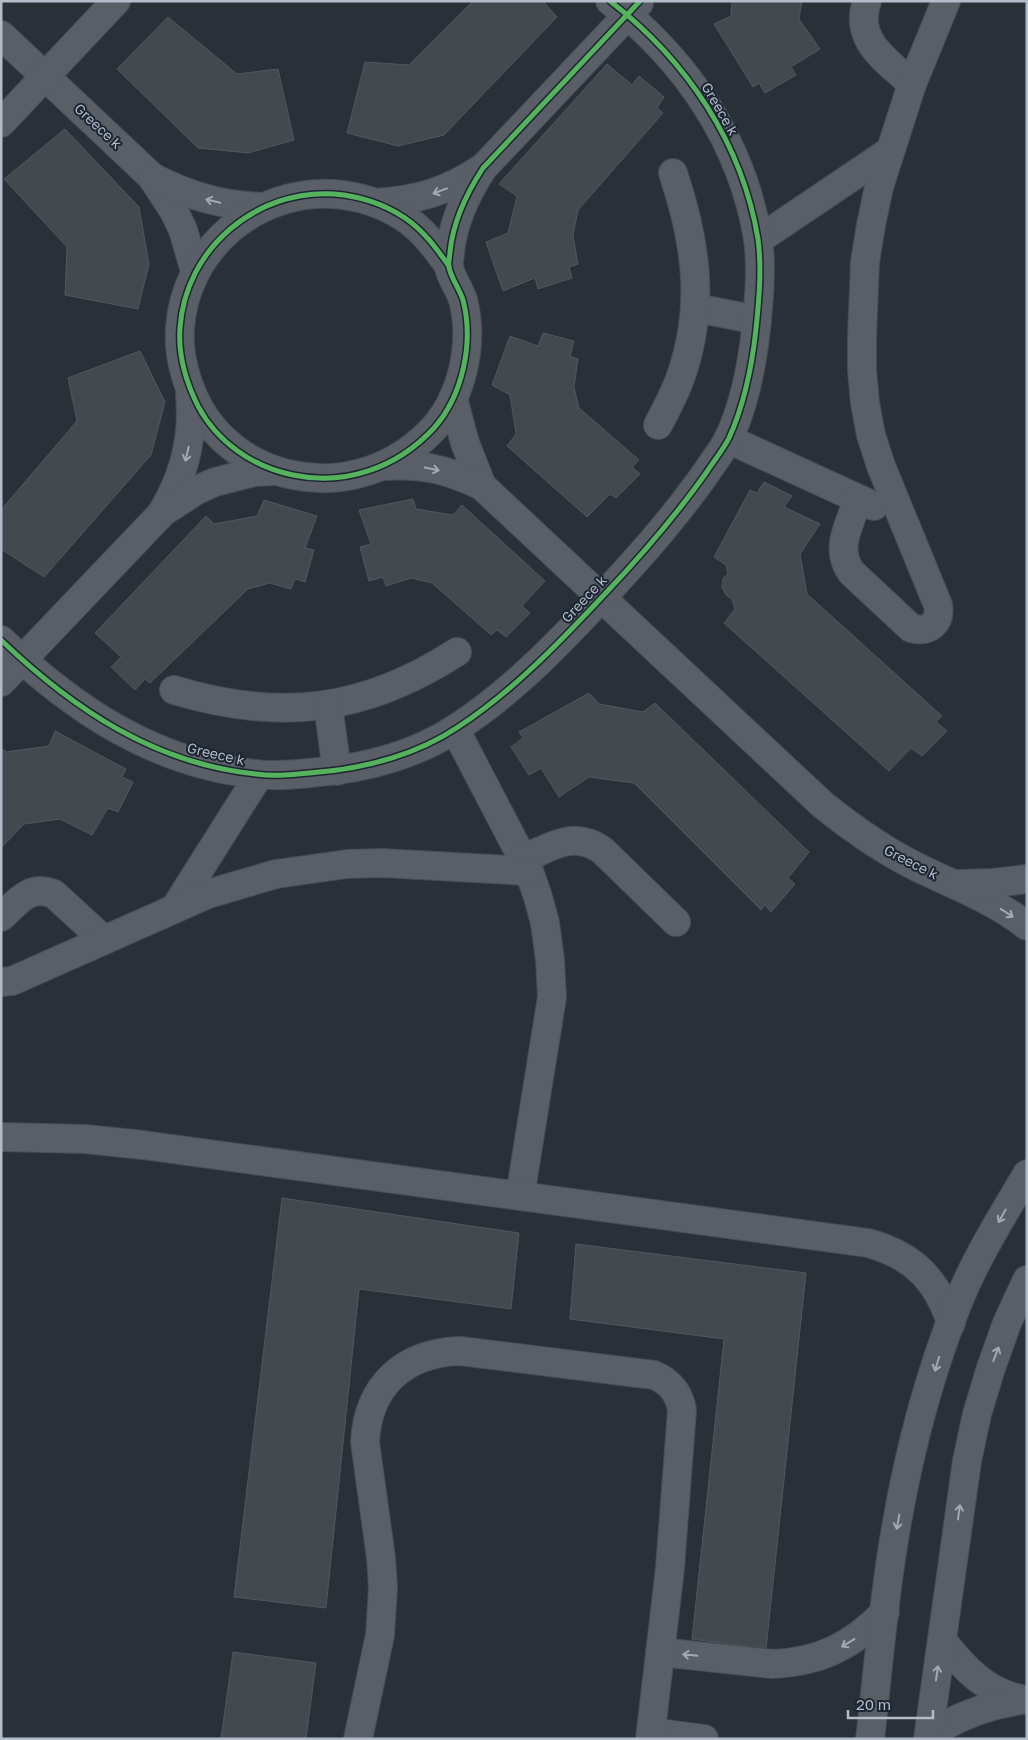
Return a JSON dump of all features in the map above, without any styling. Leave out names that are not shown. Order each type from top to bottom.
[{"type":"street","points":[[1,123],[116,1]]},
{"type":"street","points":[[867,1],[863,11],[862,22],[870,44],[912,84]]},
{"type":"street","points":[[858,499],[843,545],[842,555],[846,564],[851,572],[911,628],[918,630],[926,629],[937,619],[938,605],[902,519],[871,435],[864,403],[862,370],[863,300],[865,262],[879,188],[912,84],[946,1]]},
{"type":"street","name":"Greece k","points":[[1,640],[22,660],[70,698],[104,722],[140,742],[178,757],[218,769],[259,775],[291,775],[337,771],[396,756],[426,744],[455,729],[518,682],[547,655],[660,535],[686,501],[728,439],[742,402],[749,375],[757,320],[760,278],[758,240],[742,180],[732,153],[710,110],[670,55],[626,6],[482,168],[458,214],[451,240],[449,266]]},
{"type":"street","name":"Greece k","points":[[1,34],[151,176],[184,230],[195,271]]},
{"type":"street","points":[[758,240],[890,151]]},
{"type":"street","name":"Greece k","points":[[376,203],[421,197],[443,190],[482,168]]},
{"type":"street","points":[[658,426],[678,384],[686,359],[696,308],[696,280],[692,244],[687,217],[673,173]]},
{"type":"street","name":"Greece k","points":[[151,176],[179,190],[216,202],[238,206],[262,207]]},
{"type":"street","points":[[318,193],[347,195],[376,203],[405,218],[430,239],[449,266],[463,300],[468,337],[463,368],[453,398],[430,432],[412,449],[384,466],[348,477],[311,479],[274,471],[247,458],[223,439],[203,415],[189,388],[181,359],[180,328],[185,298],[195,271],[213,245],[235,224],[262,207],[289,197],[318,193]]},
{"type":"street","points":[[696,308],[757,320]]},
{"type":"street","points":[[1,682],[163,512],[174,494],[188,452],[191,431],[189,388]]},
{"type":"street","name":"Greece k","points":[[453,398],[465,443],[482,486]]},
{"type":"street","points":[[728,439],[902,519]]},
{"type":"street","name":"Greece k","points":[[384,466],[410,465],[434,468],[482,486],[830,811],[884,849],[990,902],[1027,926]]},
{"type":"street","points":[[163,512],[196,490],[215,482],[241,475],[274,471]]},
{"type":"street","points":[[174,690],[204,699],[250,706],[297,708],[328,705],[356,699],[408,680],[456,652]]},
{"type":"street","points":[[328,705],[337,771]]},
{"type":"street","points":[[455,729],[526,865],[538,897],[545,924],[550,960],[552,997],[520,1196]]},
{"type":"street","points":[[175,908],[259,775]]},
{"type":"street","points":[[1,982],[12,981],[208,894],[276,874],[347,864],[526,865],[559,843],[570,840],[582,840],[592,843],[602,850],[676,922]]},
{"type":"street","name":"Greece k","points":[[955,884],[993,883],[1027,878]]},
{"type":"street","points":[[1,917],[28,893],[46,891],[54,894],[104,940]]},
{"type":"street","points":[[1,1137],[86,1139],[143,1145],[347,1171],[858,1242],[885,1248],[915,1265],[938,1291],[946,1306],[951,1323]]},
{"type":"street","points":[[870,1739],[891,1559],[910,1462],[925,1401],[959,1299],[980,1256],[1027,1174]]},
{"type":"street","points":[[928,1737],[966,1461],[977,1414],[991,1368],[1007,1323],[1027,1280]]},
{"type":"street","points":[[358,1739],[379,1642],[382,1595],[380,1558],[364,1442],[370,1410],[386,1382],[398,1371],[427,1355],[460,1351],[654,1375],[663,1379],[677,1392],[681,1400],[682,1410],[670,1568],[651,1735],[704,1739]]},
{"type":"street","points":[[660,1652],[772,1664],[799,1662],[824,1655],[847,1644],[867,1630],[885,1612]]},
{"type":"street","points":[[942,1640],[963,1666],[981,1682],[1001,1692],[1025,1700]]},
{"type":"street","points":[[928,1737],[950,1721],[973,1711],[998,1703],[1025,1700]]},
{"type":"building","points":[[473,1],[543,1],[557,17],[444,135],[398,146],[347,133],[365,62],[409,65]]},
{"type":"building","points":[[732,1],[802,1],[799,19],[820,49],[791,67],[796,75],[765,93],[759,83],[753,87],[714,24],[731,16]]},
{"type":"building","points":[[168,17],[237,74],[278,69],[294,140],[248,153],[198,148],[117,69]]},
{"type":"building","points":[[607,64],[632,85],[639,76],[664,97],[657,108],[663,113],[578,210],[573,235],[578,264],[569,267],[572,278],[538,289],[535,278],[503,291],[486,242],[508,233],[517,196],[499,184]]},
{"type":"building","points":[[65,129],[139,207],[149,264],[138,309],[65,295],[67,247],[4,179]]},
{"type":"building","points":[[543,333],[574,341],[570,356],[578,359],[574,387],[579,408],[639,460],[632,467],[640,474],[616,498],[610,494],[587,517],[507,446],[516,434],[510,395],[492,385],[510,336],[538,346]]},
{"type":"building","points":[[140,351],[165,402],[151,455],[44,577],[1,549],[1,510],[77,421],[68,378]]},
{"type":"building","points":[[764,482],[792,496],[784,507],[820,524],[800,554],[807,594],[942,716],[936,722],[947,731],[922,756],[911,748],[889,771],[724,623],[735,609],[732,599],[726,595],[722,587],[723,578],[728,574],[726,565],[714,557],[750,490],[757,493]]},
{"type":"building","points":[[413,499],[416,509],[453,515],[462,505],[545,581],[522,606],[530,613],[506,637],[497,630],[491,635],[432,583],[411,578],[386,586],[383,577],[369,581],[360,547],[371,544],[359,510]]},
{"type":"building","points":[[264,500],[317,516],[305,548],[314,550],[305,582],[295,579],[291,589],[270,583],[248,589],[150,683],[145,679],[135,690],[111,667],[121,657],[95,633],[206,516],[214,524],[257,516]]},
{"type":"building","points":[[589,693],[599,704],[643,712],[655,703],[809,852],[788,878],[795,884],[771,912],[765,905],[761,910],[634,783],[589,777],[559,797],[541,768],[529,775],[511,747],[523,738],[519,732]]},
{"type":"building","points":[[55,731],[126,769],[122,777],[133,782],[118,812],[108,808],[92,835],[60,819],[24,824],[1,848],[1,748],[6,752],[49,746]]},
{"type":"building","points":[[282,1198],[519,1233],[511,1309],[359,1289],[326,1608],[234,1597]]},
{"type":"building","points":[[576,1244],[806,1273],[766,1649],[692,1639],[724,1339],[570,1319]]},
{"type":"building","points":[[233,1652],[316,1663],[306,1739],[221,1739]]},
{"type":"cycle path","points":[[1,640],[57,689],[118,729],[150,745],[184,759],[219,768],[264,775],[288,775],[337,770],[374,763],[409,752],[443,737],[498,698],[552,649],[586,614],[670,521],[706,473],[729,438],[739,412],[750,371],[760,284],[758,239],[750,203],[739,169],[724,137],[686,77],[663,49],[638,24],[610,1]]},
{"type":"cycle path","points":[[449,266],[444,259],[429,240],[412,223],[389,209],[362,199],[334,194],[305,195],[278,202],[252,213],[230,229],[210,250],[195,273],[185,299],[180,328],[180,348],[187,378],[198,406],[215,431],[238,451],[264,466],[293,475],[312,478],[351,476],[387,463],[404,454],[419,442],[444,415],[459,384],[464,367],[467,333],[466,316],[463,300],[451,275],[449,263],[454,229],[471,188],[483,168],[640,1]]}]
